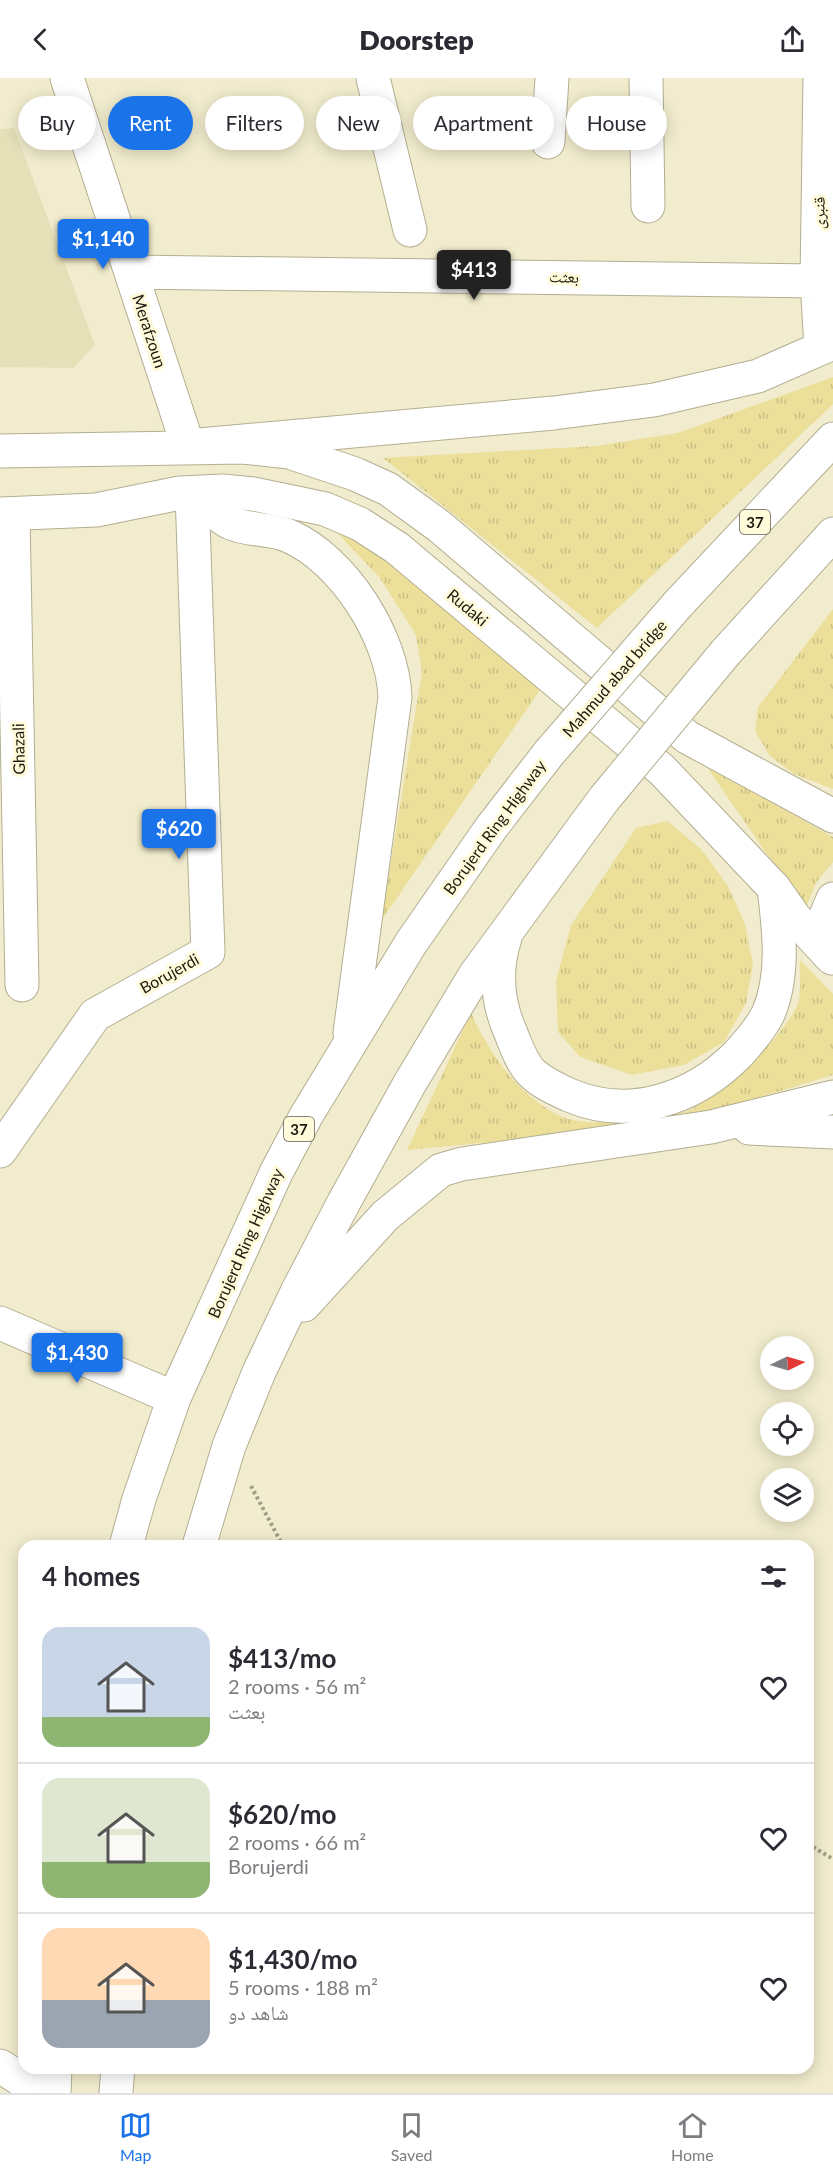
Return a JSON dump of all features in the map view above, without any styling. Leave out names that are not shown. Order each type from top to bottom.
[{"type":"main road","name":"Merafzoun","points":[[67,78],[188,446]]},
{"type":"main road","points":[[373,78],[411,230]]},
{"type":"main road","points":[[551,96],[552,78]]},
{"type":"main road","points":[[646,78],[648,206]]},
{"type":"main road","name":"قنبری","points":[[820,78],[817,281],[827,345]]},
{"type":"main road","name":"بعثت","points":[[131,272],[817,281]]},
{"type":"main road","points":[[188,446],[554,413],[654,400],[758,376],[827,345]]},
{"type":"main road","name":"Mahmud abad bridge","points":[[549,753],[678,604],[833,440]]},
{"type":"main road","points":[[0,451],[188,446],[243,447],[289,452],[316,459],[388,489],[439,526],[687,737],[833,816]]},
{"type":"main road","points":[[192,493],[231,524],[288,535],[309,548],[342,577],[364,608],[385,645],[390,662],[395,697],[348,1045]]},
{"type":"main road","name":"Rudaki","points":[[6,514],[96,510],[192,493],[253,494],[325,509],[360,524],[397,548],[662,770],[774,888],[795,918],[831,957]]},
{"type":"main road","name":"Borujerdi","points":[[0,1151],[95,1015],[208,952],[192,493]]},
{"type":"main road","name":"Ghazali","points":[[6,514],[11,937],[22,985]]},
{"type":"main road","points":[[201,1540],[229,1446],[276,1335],[308,1270],[410,1083],[475,975],[604,799],[726,652],[833,534]]},
{"type":"main road","name":"Borujerd Ring Highway","points":[[128,1540],[138,1499],[174,1398],[276,1173],[306,1116],[418,933],[491,828],[549,753]]},
{"type":"main road","points":[[510,926],[500,952],[498,983],[504,1016],[530,1071],[554,1088],[580,1100],[605,1106],[631,1107],[678,1096],[720,1072],[749,1042],[768,1015],[776,987],[780,938],[774,888]]},
{"type":"main road","points":[[831,957],[822,925],[833,899]]},
{"type":"main road","points":[[276,1335],[385,1216],[441,1170],[462,1164],[711,1127],[833,1097]]},
{"type":"main road","points":[[711,1127],[833,1132]]},
{"type":"main road","points":[[0,1323],[174,1398]]},
{"type":"main road","points":[[0,2066],[42,2093]]},
{"type":"main road","points":[[54,2093],[55,2074]]},
{"type":"main road","points":[[116,2093],[118,2074]]},
{"type":"path","points":[[229,1446],[280,1540]]},
{"type":"path","points":[[814,1848],[833,1859]]},
{"type":"shaded area","points":[[14,128],[18,139],[18,150],[22,150],[95,345],[73,368],[0,367],[0,129]]},
{"type":"green space","points":[[833,377],[833,404],[597,628],[383,458],[596,446],[678,433]]},
{"type":"green space","points":[[326,521],[380,549],[542,687],[381,921],[422,672],[416,635],[380,578]]},
{"type":"green space","points":[[833,609],[833,789],[794,774],[770,756],[755,731],[758,707]]},
{"type":"green space","points":[[706,766],[833,837],[833,862],[816,883],[805,909]]},
{"type":"green space","points":[[667,821],[701,849],[728,886],[745,924],[753,965],[746,1003],[724,1042],[684,1065],[632,1075],[580,1057],[558,1032],[556,981],[571,925],[636,828]]},
{"type":"green space","points":[[800,960],[833,994],[833,1075],[668,1125],[407,1150],[471,1013],[497,1060],[508,1074],[547,1109],[563,1117],[589,1122],[655,1119],[681,1113],[711,1097],[746,1068],[778,1035],[799,1001]]}]
